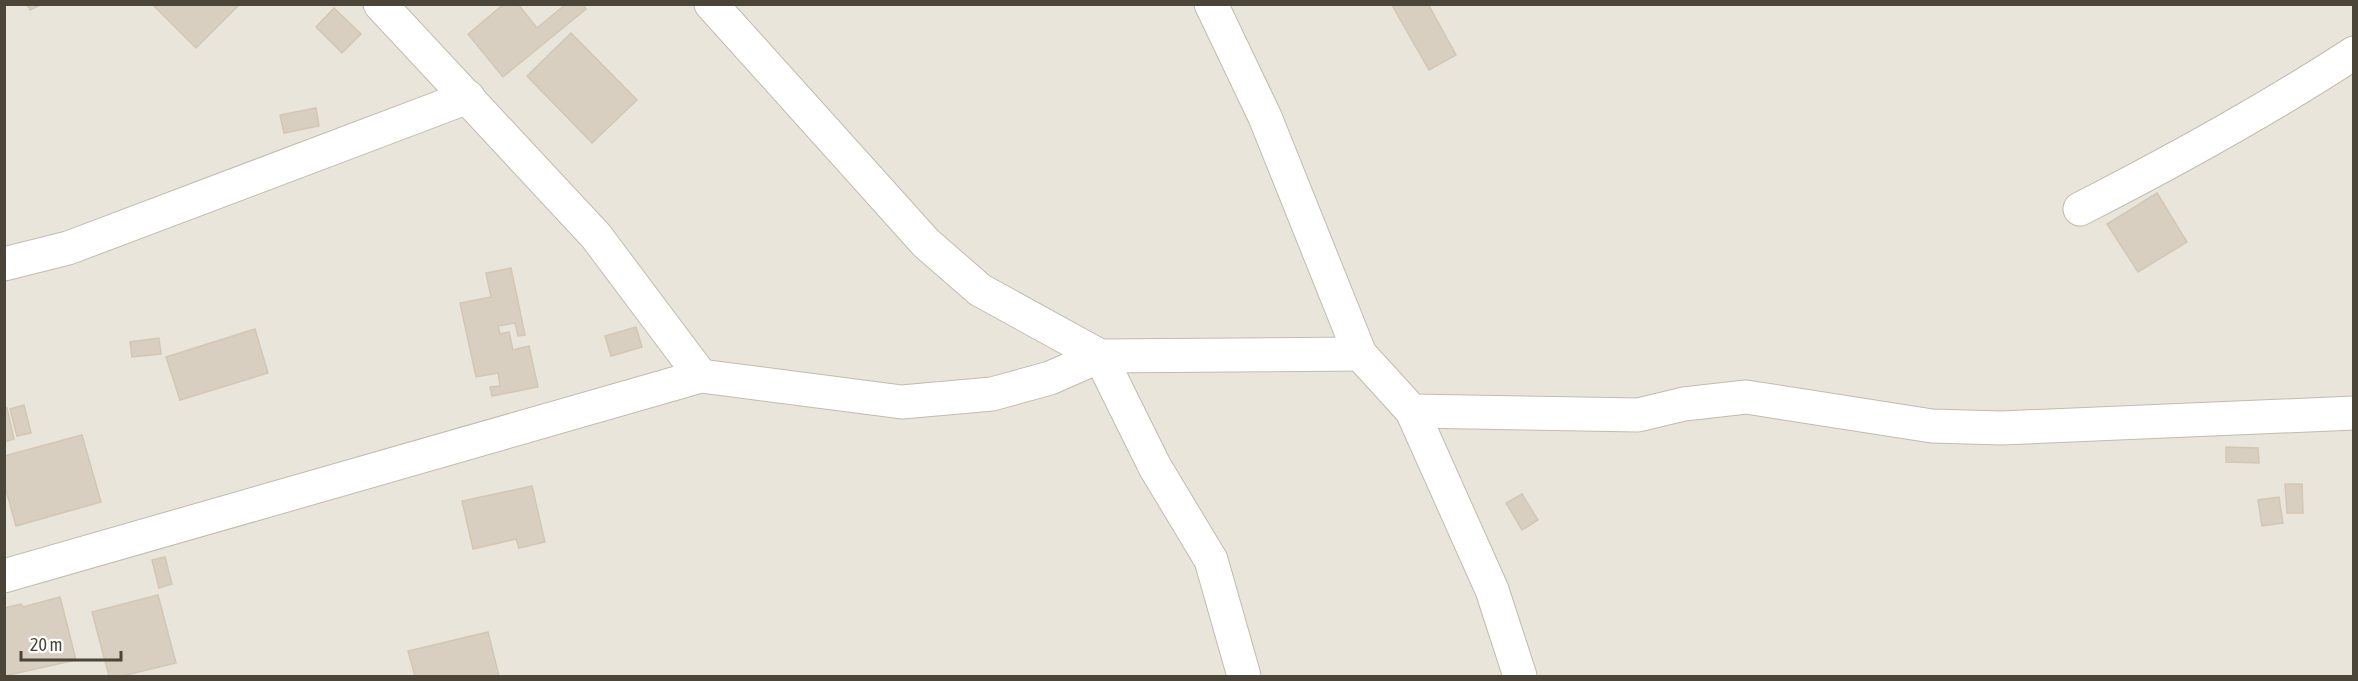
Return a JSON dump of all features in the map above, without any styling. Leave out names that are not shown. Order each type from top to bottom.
[{"type":"street","points":[[380,4],[596,236],[701,376]]},
{"type":"street","points":[[711,4],[926,243],[980,290],[1100,356],[1155,467],[1211,560],[1244,676]]},
{"type":"street","points":[[1211,4],[1264,117],[1360,354],[1412,411],[1492,590],[1520,676]]},
{"type":"street","points":[[2080,209],[2205,144],[2284,98],[2354,53]]},
{"type":"street","points":[[4,264],[68,248],[468,97]]},
{"type":"street","points":[[4,576],[701,376],[902,402],[992,394],[1050,378],[1100,356],[1360,354]]},
{"type":"street","points":[[1412,411],[1638,414],[1684,404],[1746,397],[1932,426],[2002,428],[2354,413]]},
{"type":"shaded area","points":[[5,5],[2353,5],[2353,676],[5,676]]},
{"type":"building","points":[[27,4],[42,4],[30,10]]},
{"type":"building","points":[[152,4],[239,4],[239,5],[196,48]]},
{"type":"building","points":[[504,4],[518,4],[537,28],[566,4],[583,4],[586,9],[503,77],[468,34]]},
{"type":"building","points":[[1396,4],[1428,4],[1456,55],[1429,70],[1393,7]]},
{"type":"building","points":[[334,8],[361,34],[342,53],[316,27]]},
{"type":"building","points":[[571,33],[637,100],[592,143],[527,76]]},
{"type":"building","points":[[316,108],[319,126],[284,133],[280,115]]},
{"type":"building","points":[[2157,193],[2187,242],[2138,272],[2107,224]]},
{"type":"building","points":[[511,268],[525,335],[518,336],[515,323],[498,326],[500,334],[509,332],[513,350],[529,346],[538,387],[492,396],[490,387],[500,386],[498,373],[476,377],[460,303],[491,297],[486,273]]},
{"type":"building","points":[[636,327],[642,347],[611,356],[605,336]]},
{"type":"building","points":[[255,329],[268,373],[180,400],[166,357]]},
{"type":"building","points":[[159,338],[161,354],[132,357],[130,342]]},
{"type":"building","points":[[24,405],[31,433],[17,436],[10,409]]},
{"type":"building","points":[[7,408],[14,439],[4,442],[4,409]]},
{"type":"building","points":[[82,435],[101,502],[16,526],[4,483],[4,456]]},
{"type":"building","points":[[2226,447],[2258,448],[2259,463],[2226,462]]},
{"type":"building","points":[[2285,484],[2302,484],[2303,513],[2287,513]]},
{"type":"building","points":[[532,486],[545,542],[519,548],[516,539],[473,549],[462,501]]},
{"type":"building","points":[[1522,494],[1538,520],[1522,530],[1506,503]]},
{"type":"building","points":[[2279,497],[2283,523],[2262,526],[2258,500]]},
{"type":"building","points":[[165,557],[172,584],[159,588],[152,560]]},
{"type":"building","points":[[158,595],[176,663],[122,676],[109,676],[92,612]]},
{"type":"building","points":[[60,597],[76,660],[4,676],[4,608],[21,604],[23,607]]},
{"type":"building","points":[[488,632],[499,676],[415,676],[408,651]]}]
